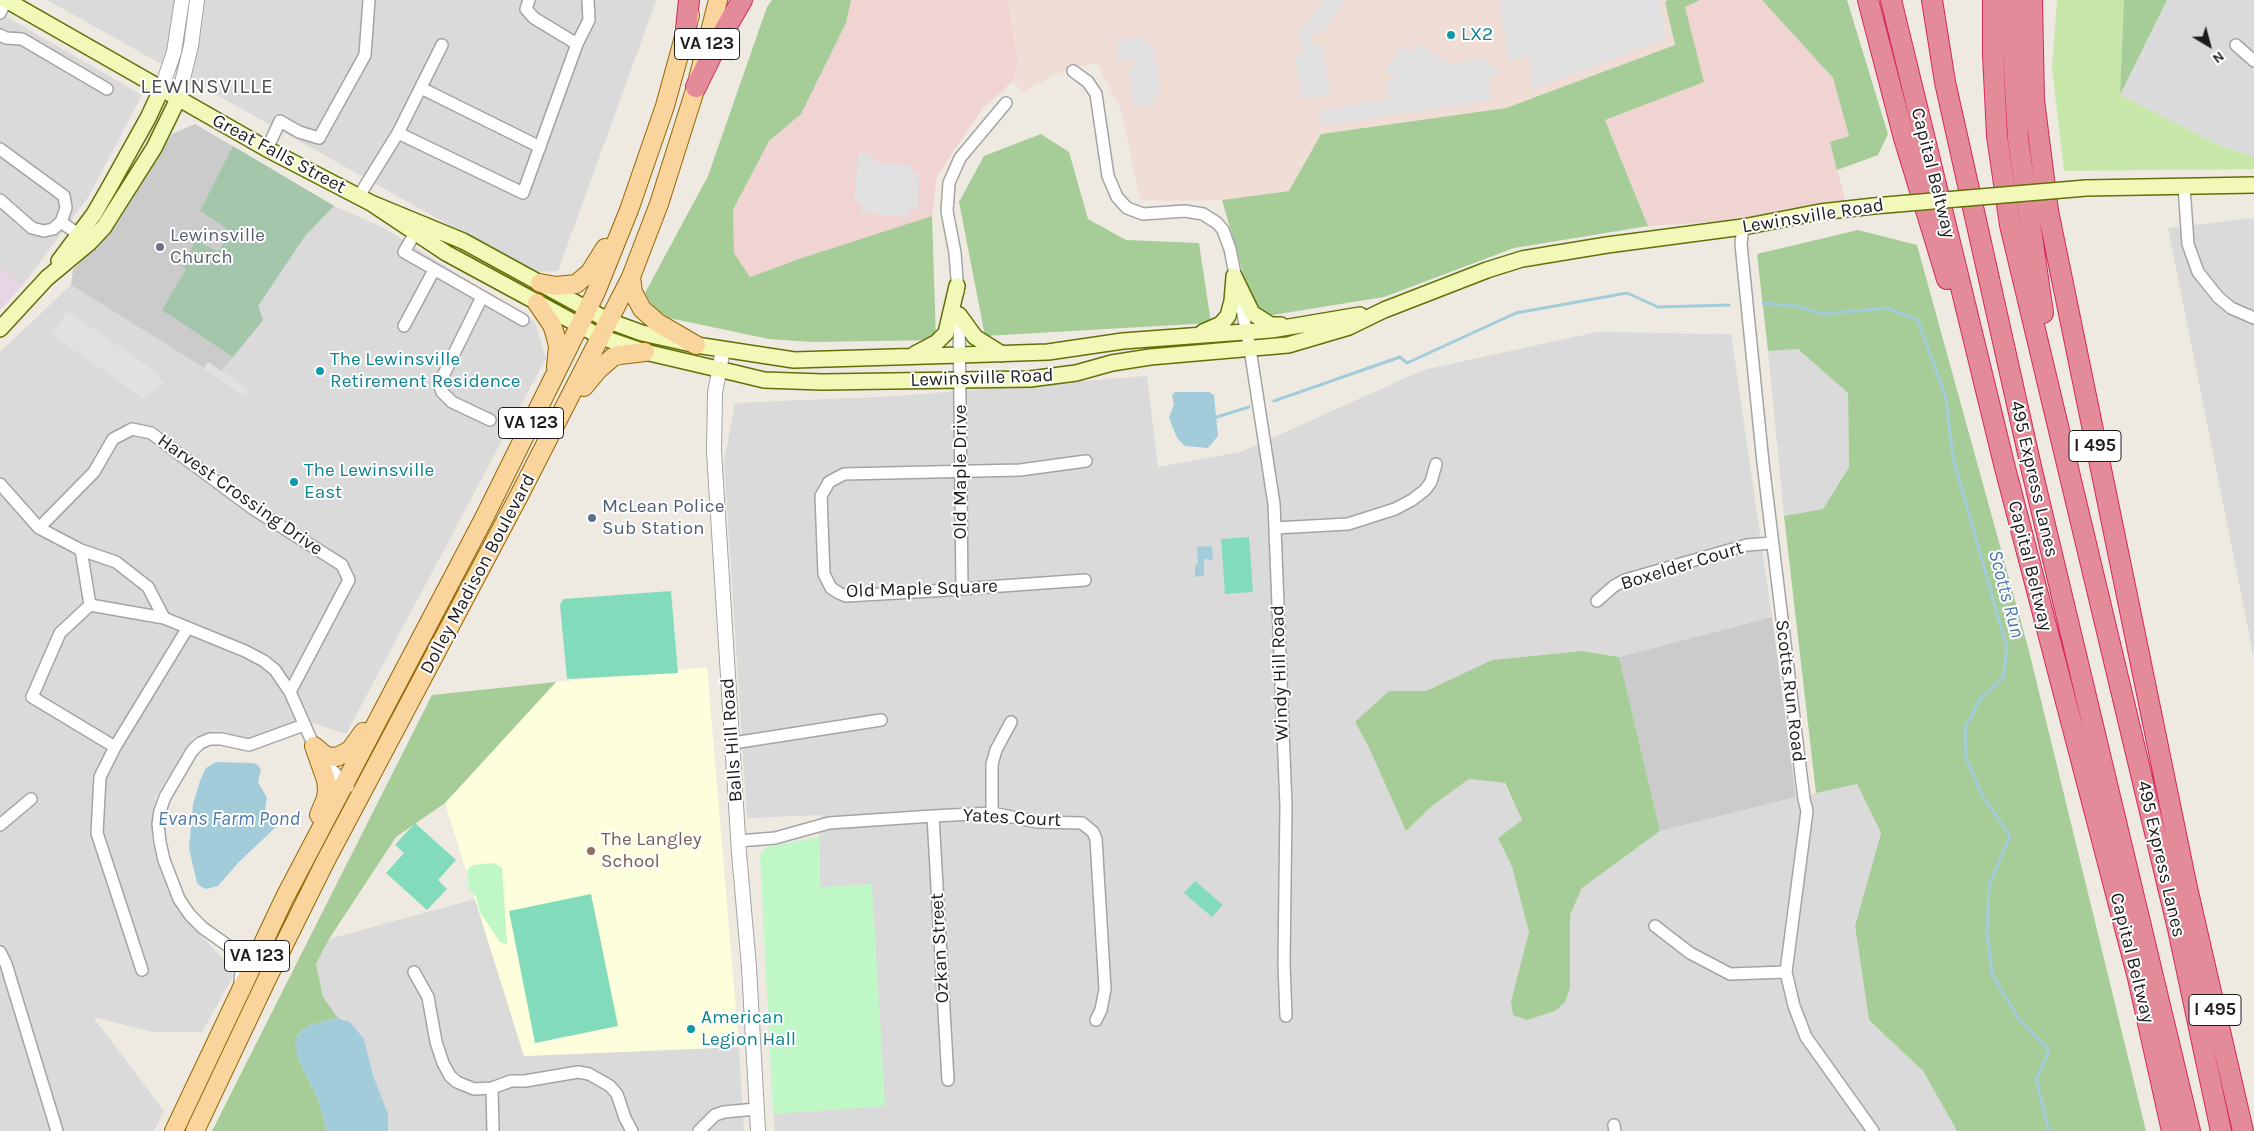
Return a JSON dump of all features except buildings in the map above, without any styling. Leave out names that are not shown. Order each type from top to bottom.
[{"type":"highway","points":[[686,29],[688,0]]},
{"type":"highway","points":[[696,87],[720,38],[742,0]]},
{"type":"highway","points":[[1868,0],[1916,180],[2004,464]]},
{"type":"highway","name":"Capital Beltway","points":[[1891,0],[2004,464],[2138,978],[2172,1131]]},
{"type":"highway","points":[[1922,0],[1945,82]]},
{"type":"highway","name":"495 Express Lanes","points":[[1932,0],[1945,82],[2032,471],[2190,1131]]},
{"type":"highway","name":"495 Express Lanes","points":[[1993,0],[1994,96],[2002,177],[2020,270],[2178,929],[2221,1131]]},
{"type":"highway","points":[[2012,0],[2012,50],[2018,139],[2062,443]]},
{"type":"highway","name":"I 495","points":[[2032,0],[2034,100],[2040,155],[2056,256],[2185,879],[2244,1131]]},
{"type":"main road","name":"Great Falls Street","points":[[6,0],[267,149],[365,199],[463,241],[587,309]]},
{"type":"main road","name":"Dolley Madison Boulevard","points":[[174,1131],[296,876],[492,502],[580,325],[630,210],[665,106],[693,0]]},
{"type":"main road","name":"Dolley Madison Boulevard","points":[[195,1131],[271,970],[325,862],[360,800],[563,412],[631,277],[658,204],[696,87],[718,0]]},
{"type":"main road","points":[[0,329],[47,278],[109,188],[148,118],[161,90]]},
{"type":"main road","points":[[47,278],[89,243],[104,227],[149,155],[178,99]]},
{"type":"main road","name":"Lewinsville Road","points":[[580,325],[601,337],[645,352],[764,380],[792,382],[1049,377],[1150,357],[1288,345],[1349,327],[1384,310],[1487,270],[1522,260],[1607,245],[1743,227],[1820,212],[1874,206],[2086,188],[2254,185]]},
{"type":"main road","name":"Great Falls Street","points":[[365,199],[446,253],[580,325]]},
{"type":"main road","points":[[540,283],[566,286],[582,280],[590,272],[630,210]]},
{"type":"main road","points":[[1234,276],[1248,308],[1257,318],[1271,325],[1298,326]]},
{"type":"main road","points":[[1187,337],[1216,327],[1224,320],[1231,309],[1234,276]]},
{"type":"main road","points":[[631,277],[633,292],[642,309],[658,323],[696,345]]},
{"type":"main road","points":[[913,355],[936,343],[946,333],[957,286]]},
{"type":"main road","points":[[538,303],[552,325],[555,334],[558,346],[556,374]]},
{"type":"main road","name":"Lewinsville Road","points":[[587,309],[609,321],[642,333],[696,345],[794,360],[1048,352],[1123,340],[1187,337],[1298,326],[1384,310]]},
{"type":"main road","points":[[959,314],[975,337],[1002,354]]},
{"type":"main road","points":[[563,412],[606,362],[620,354],[645,352]]},
{"type":"main road","points":[[314,746],[332,758],[350,750],[396,685]]},
{"type":"main road","points":[[296,876],[326,798],[326,780],[314,746]]},
{"type":"street","points":[[0,13],[6,0]]},
{"type":"street","points":[[161,90],[174,52],[182,0]]},
{"type":"street","points":[[178,99],[191,46],[197,0]]},
{"type":"street","points":[[267,149],[280,120],[299,132],[319,138],[365,55],[369,0]]},
{"type":"street","points":[[529,0],[526,9],[534,18],[577,44]]},
{"type":"street","points":[[398,133],[523,192],[577,44],[589,20],[588,0]]},
{"type":"street","points":[[0,35],[6,38],[22,39],[106,89]]},
{"type":"street","points":[[365,199],[442,45]]},
{"type":"street","points":[[2236,45],[2254,61]]},
{"type":"street","name":"Windy Hill Road","points":[[1073,70],[1088,82],[1096,94],[1108,176],[1117,198],[1127,208],[1143,214],[1194,211],[1210,218],[1223,230],[1227,239],[1250,349],[1266,444],[1275,528],[1286,806],[1284,964],[1286,1016]]},
{"type":"street","points":[[420,88],[540,147]]},
{"type":"street","name":"Old Maple Drive","points":[[962,589],[959,314],[954,245],[947,211],[949,182],[960,158],[1006,103]]},
{"type":"street","points":[[0,149],[64,196],[66,208],[61,222],[52,229],[44,231],[32,228],[0,200]]},
{"type":"street","points":[[2184,186],[2188,244],[2198,272],[2218,297],[2231,308],[2254,318]]},
{"type":"street","points":[[61,222],[78,234]]},
{"type":"street","name":"Scotts Run Road","points":[[1743,227],[1741,244],[1746,304],[1772,542],[1807,811],[1786,972],[1794,1006],[1806,1037],[1873,1131]]},
{"type":"street","points":[[414,233],[404,252],[523,320]]},
{"type":"street","points":[[404,326],[434,270]]},
{"type":"street","points":[[482,297],[441,380],[440,386],[452,402],[490,420]]},
{"type":"street","name":"Balls Hill Road","points":[[723,349],[715,393],[714,451],[738,841],[749,967],[758,1131]]},
{"type":"street","name":"Harvest Crossing Drive","points":[[39,528],[94,472],[113,439],[132,429],[150,433],[252,508],[342,565],[349,580],[290,692]]},
{"type":"street","name":"Old Maple Square","points":[[1085,580],[846,596],[831,588],[824,574],[821,496],[829,482],[844,474],[1020,470],[1086,461]]},
{"type":"street","points":[[1275,528],[1348,524],[1395,509],[1426,490],[1435,473],[1436,464]]},
{"type":"street","points":[[0,484],[39,528],[80,550],[116,562],[148,587],[164,618]]},
{"type":"street","name":"Boxelder Court","points":[[1597,600],[1614,586],[1625,580],[1747,545],[1772,542]]},
{"type":"street","points":[[80,550],[90,605]]},
{"type":"street","points":[[90,605],[164,618],[264,661],[279,675],[290,692],[314,746],[323,760],[360,800]]},
{"type":"street","points":[[90,605],[60,633],[32,698],[116,747]]},
{"type":"street","points":[[142,970],[97,833],[100,777],[187,629]]},
{"type":"street","points":[[733,743],[881,720]]},
{"type":"street","points":[[992,813],[992,764],[996,750],[1011,722]]},
{"type":"street","points":[[238,998],[242,965],[240,958],[234,950],[202,928],[190,915],[180,899],[172,882],[160,842],[158,824],[160,811],[164,797],[192,751],[200,743],[210,739],[221,739],[249,745],[304,725]]},
{"type":"street","points":[[0,825],[31,799]]},
{"type":"street","name":"Yates Court","points":[[738,841],[775,838],[829,823],[933,816],[992,813],[1036,822],[1082,822],[1093,832],[1096,839],[1105,989],[1102,1010],[1096,1020]]},
{"type":"street","name":"Ozkan Street","points":[[933,816],[948,1080]]},
{"type":"street","points":[[1655,926],[1690,953],[1730,974],[1786,972]]},
{"type":"street","points":[[0,952],[57,1131]]},
{"type":"street","points":[[414,972],[428,997],[436,1042],[450,1076],[464,1086],[474,1089],[492,1088],[511,1081],[525,1081],[578,1072],[589,1074],[604,1082],[617,1094],[625,1118],[632,1131]]},
{"type":"street","points":[[492,1088],[493,1131]]},
{"type":"street","points":[[699,1131],[715,1115],[724,1112],[756,1109]]},
{"type":"shaded area","points":[[47,0],[656,1],[558,271],[533,272]]},
{"type":"shaded area","points":[[851,0],[1008,0],[1018,64],[1013,81],[982,109],[937,176],[932,216],[750,277],[734,253],[733,210],[769,141],[801,114],[846,23]]},
{"type":"shaded area","points":[[1008,0],[1668,0],[1665,2],[1675,45],[1506,108],[1321,134],[1289,191],[1222,200],[1164,201],[1140,199],[1121,110],[1096,63],[1057,74],[1022,93],[1013,81],[1018,64]]},
{"type":"shaded area","points":[[1323,0],[1346,0],[1322,33],[1315,30],[1312,38],[1313,46],[1322,45],[1330,93],[1302,99],[1294,55],[1304,54],[1297,30],[1304,27]]},
{"type":"shaded area","points":[[1499,0],[1659,0],[1666,39],[1532,90],[1529,56],[1508,60]]},
{"type":"shaded area","points":[[1700,0],[1762,0],[1833,78],[1849,136],[1830,142],[1846,204],[1781,218],[1648,226],[1605,119],[1704,82],[1685,7]]},
{"type":"shaded area","points":[[2167,0],[2254,0],[2254,157],[2221,146],[2120,95]]},
{"type":"shaded area","points":[[0,13],[142,95],[89,196],[22,286],[0,267]]},
{"type":"shaded area","points":[[1142,37],[1144,46],[1153,45],[1161,94],[1153,95],[1153,103],[1134,106],[1128,67],[1136,66],[1134,60],[1119,62],[1116,41]]},
{"type":"shaded area","points":[[1418,43],[1450,65],[1483,58],[1499,71],[1489,81],[1492,100],[1322,126],[1318,111],[1389,99],[1386,81],[1392,80],[1395,75],[1384,72],[1403,47],[1411,52]]},
{"type":"shaded area","points":[[195,124],[334,206],[305,236],[258,306],[263,320],[217,376],[71,285],[73,270],[117,224],[172,134]]},
{"type":"shaded area","points":[[233,146],[334,206],[305,236],[282,270],[258,306],[263,320],[233,357],[162,310],[186,269],[182,266],[196,240],[218,252],[230,234],[225,227],[200,211]]},
{"type":"shaded area","points":[[858,153],[870,153],[876,162],[911,166],[911,172],[919,173],[918,209],[909,209],[909,217],[861,213],[861,203],[854,202]]},
{"type":"shaded area","points":[[334,206],[384,228],[535,322],[546,358],[346,734],[304,720],[249,741],[216,731],[194,737],[155,798],[152,842],[169,892],[195,930],[223,958],[234,975],[202,1032],[152,1032],[93,1017],[164,1111],[154,1131],[0,1131],[0,352],[71,285],[217,376],[258,306],[305,236]]},
{"type":"shaded area","points":[[2254,218],[2254,658],[2168,228]]},
{"type":"shaded area","points":[[0,267],[22,286],[0,310]]},
{"type":"shaded area","points":[[68,311],[152,369],[164,383],[144,399],[52,335]]},
{"type":"shaded area","points":[[1597,332],[1731,334],[1772,617],[1619,657],[1582,651],[1492,660],[1426,691],[1389,691],[1355,723],[1370,750],[1406,831],[1432,806],[1469,779],[1504,783],[1522,820],[1498,838],[1512,867],[1529,932],[1511,1001],[1570,988],[1570,915],[1582,888],[1660,831],[1796,797],[1857,784],[1881,833],[1855,926],[1869,1020],[1923,1071],[1957,1131],[775,1131],[773,1114],[885,1105],[820,887],[819,837],[821,815],[747,818],[724,461],[735,403],[896,396],[1147,376],[1158,467],[1241,452],[1423,370]]},
{"type":"shaded area","points":[[1798,349],[1848,393],[1849,467],[1823,509],[1784,516],[1768,351]]},
{"type":"shaded area","points":[[208,362],[249,389],[244,396],[204,369]]},
{"type":"shaded area","points":[[1772,617],[1796,797],[1660,831],[1619,657]]},
{"type":"shaded area","name":"The Langley School","points":[[707,667],[739,1047],[524,1056],[445,803],[556,682]]},
{"type":"shaded area","points":[[475,899],[524,1056],[739,1047],[744,1131],[388,1131],[388,1114],[373,1075],[364,1039],[345,1019],[338,1018],[323,997],[316,964],[329,939]]},
{"type":"green space","points":[[772,0],[851,0],[846,23],[801,114],[769,141],[733,210],[734,253],[750,277],[932,216],[936,340],[812,342],[769,339],[669,318],[653,307],[645,293],[708,176],[767,7]]},
{"type":"green space","points":[[1668,0],[1700,0],[1685,7],[1704,82],[1605,120],[1648,226],[1514,248],[1384,297],[1266,316],[1249,294],[1222,200],[1289,191],[1321,134],[1506,108],[1675,45],[1665,2]]},
{"type":"green space","points":[[1762,0],[1847,0],[1888,134],[1878,155],[1837,170],[1830,142],[1849,136],[1833,78]]},
{"type":"green space","points":[[2057,0],[2124,0],[2120,95],[2221,146],[2254,157],[2254,169],[2064,171],[2052,68]]},
{"type":"green space","points":[[2124,0],[2167,0],[2120,95]]},
{"type":"green space","points":[[1041,134],[1069,152],[1088,219],[1126,240],[1199,243],[1211,323],[985,336],[959,202],[984,156]]},
{"type":"green space","points":[[1858,230],[1917,245],[2029,651],[2146,1131],[1957,1131],[1923,1071],[1869,1020],[1855,926],[1881,833],[1857,784],[1816,793],[1784,516],[1823,509],[1849,467],[1848,393],[1798,349],[1768,351],[1757,254]]},
{"type":"green space","points":[[1249,537],[1253,592],[1225,594],[1221,539]]},
{"type":"green space","points":[[671,591],[678,673],[567,679],[560,605],[563,599]]},
{"type":"green space","points":[[1582,651],[1619,657],[1660,831],[1582,888],[1570,915],[1570,988],[1565,1002],[1555,1011],[1527,1020],[1513,1015],[1511,1001],[1529,932],[1512,867],[1498,838],[1522,820],[1505,783],[1469,779],[1432,806],[1406,831],[1370,750],[1355,722],[1389,691],[1426,691],[1492,660]]},
{"type":"green space","points":[[556,682],[445,803],[396,837],[329,939],[316,964],[323,997],[338,1018],[310,1025],[300,1032],[297,1036],[297,1056],[318,1099],[327,1131],[212,1131],[432,695]]},
{"type":"green space","points":[[415,823],[456,860],[438,880],[447,889],[427,910],[386,873],[404,853],[395,845]]},
{"type":"green space","points":[[819,837],[820,887],[872,884],[885,1106],[773,1114],[760,854],[767,847]]},
{"type":"green space","points":[[494,863],[502,868],[507,944],[500,942],[480,912],[476,896],[469,891],[467,870],[473,865]]},
{"type":"green space","points":[[1195,881],[1223,905],[1212,917],[1184,893]]},
{"type":"green space","points":[[591,894],[618,1026],[535,1043],[509,911]]},
{"type":"water","points":[[1175,392],[1209,392],[1214,395],[1218,436],[1208,448],[1185,446],[1177,438],[1169,418],[1174,404],[1172,395]]},
{"type":"water","points":[[1212,546],[1213,560],[1204,559],[1204,576],[1195,577],[1195,566],[1198,563],[1197,547]]},
{"type":"water","name":"Evans Farm Pond","points":[[216,762],[253,763],[258,765],[261,770],[258,782],[267,798],[265,809],[280,823],[238,863],[218,886],[207,889],[197,883],[189,849],[193,804],[200,781],[206,768]]},
{"type":"water","points":[[338,1018],[350,1022],[364,1039],[373,1075],[388,1114],[388,1131],[327,1131],[318,1099],[297,1056],[295,1041],[300,1032],[310,1025]]},
{"type":"waterway","points":[[1274,401],[1400,357],[1407,363],[1516,313],[1627,293],[1658,307],[1729,305]]},
{"type":"waterway","name":"Scotts Run","points":[[1763,303],[1796,306],[1822,314],[1888,308],[1918,320],[1946,399],[1953,457],[2007,649],[2003,678],[1980,699],[1965,728],[1966,758],[1982,795],[2010,836],[1989,885],[1987,933],[1992,975],[2019,1019],[2049,1051],[2036,1079],[2049,1131]]},
{"type":"waterway","points":[[1217,417],[1249,407]]},
{"type":"place","name":"LX2","points":[[1451,35]]},
{"type":"place","name":"Lewinsville Church","points":[[160,247]]},
{"type":"place","name":"The Lewinsville Retirement Residence","points":[[320,371]]},
{"type":"place","name":"The Lewinsville East","points":[[294,482]]},
{"type":"place","name":"McLean Police Sub Station","points":[[592,518]]},
{"type":"place","name":"The Langley School","points":[[591,851]]},
{"type":"place","name":"American Legion Hall","points":[[691,1029]]},
{"type":"district","name":"LEWINSVILLE","points":[[207,87]]}]
